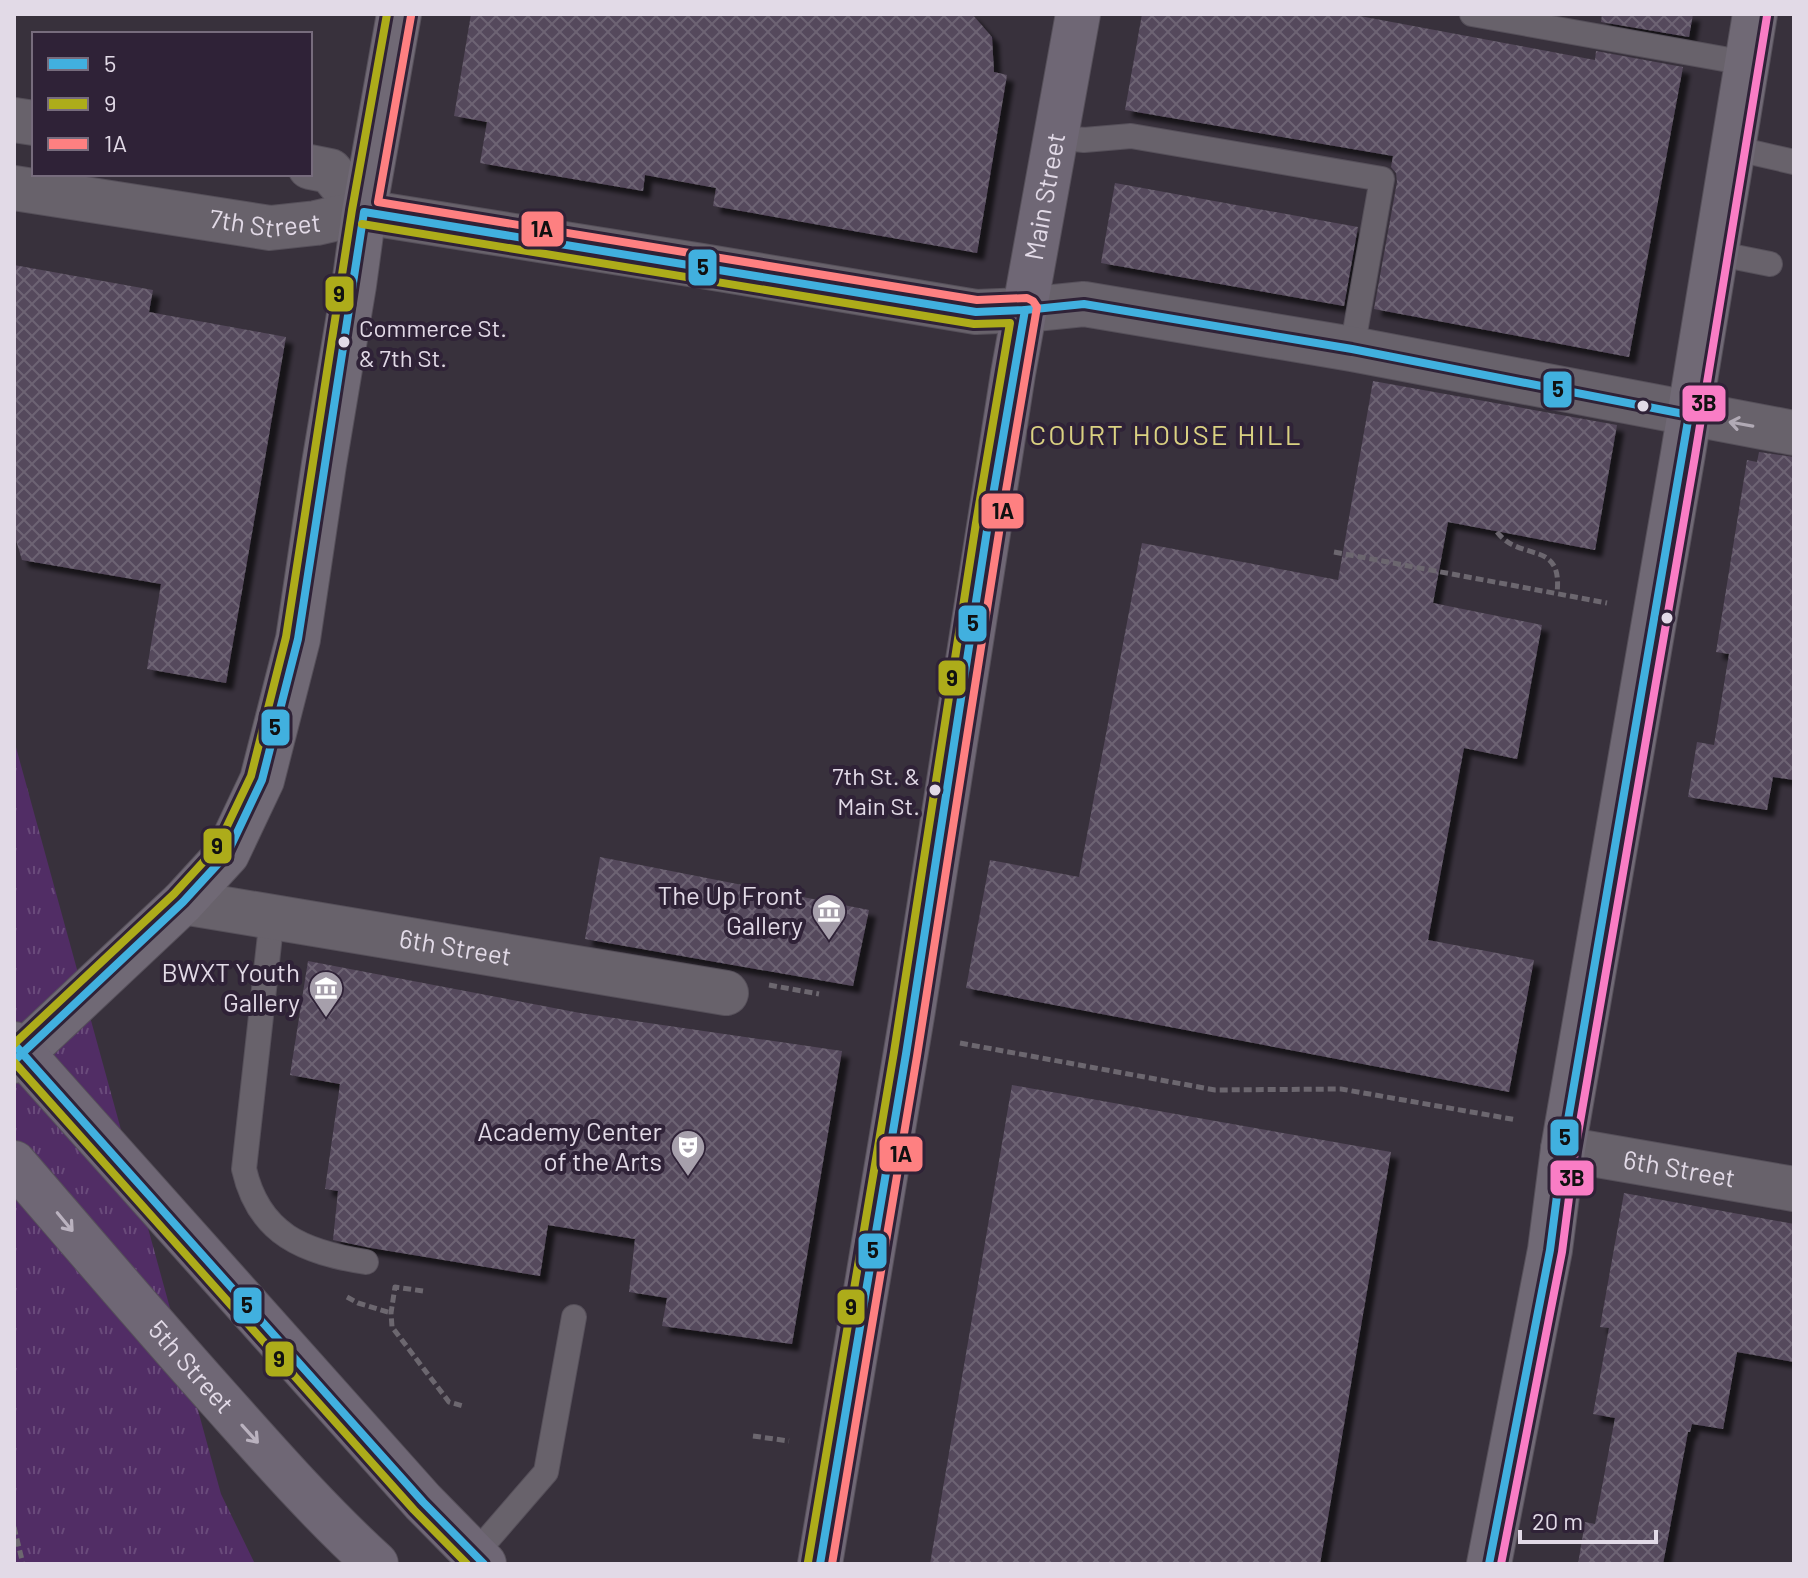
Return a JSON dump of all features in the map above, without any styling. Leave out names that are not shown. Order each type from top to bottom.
[{"type":"main road","points":[[399,14],[364,212],[298,639],[262,780],[227,854],[183,902],[121,961],[17,1053],[162,1207],[404,1480],[480,1559]]},
{"type":"main road","name":"Main Street","points":[[820,1564],[909,1037],[1010,389],[1078,14]]},
{"type":"main road","points":[[1489,1564],[1550,1250],[1563,1149],[1755,14]]},
{"type":"main road","name":"5th Street","points":[[14,1163],[261,1446],[376,1564]]},
{"type":"street","points":[[312,167],[330,171],[364,212]]},
{"type":"street","name":"7th Street","points":[[14,188],[270,228],[316,223],[364,212],[976,312],[1084,304],[1352,349],[1794,433]]},
{"type":"street","name":"6th Street","points":[[183,902],[726,993]]},
{"type":"street","name":"6th Street","points":[[1563,1149],[1794,1189]]},
{"type":"lane","points":[[1472,14],[1746,63]]},
{"type":"lane","points":[[1056,137],[1084,140],[1131,136],[1382,179],[1352,349]]},
{"type":"lane","points":[[1733,148],[1794,162]]},
{"type":"lane","points":[[1715,253],[1770,264]]},
{"type":"lane","points":[[272,917],[244,1169],[248,1185],[270,1223],[288,1238],[314,1250],[366,1262]]},
{"type":"lane","points":[[480,1559],[546,1472],[574,1317]]},
{"type":"path","points":[[1497,532],[1508,544],[1546,556],[1557,569],[1557,593]]},
{"type":"path","points":[[1334,552],[1607,603]]},
{"type":"path","points":[[788,988],[819,994]]},
{"type":"path","points":[[960,1043],[1215,1090],[1341,1089],[1517,1120]]},
{"type":"path","points":[[423,1291],[395,1287],[392,1327],[449,1402],[463,1406]]},
{"type":"path","points":[[753,1436],[789,1441]]},
{"type":"path","points":[[14,1527],[23,1564]]},
{"type":"green space","points":[[14,740],[221,1494],[255,1564],[14,1564]]},
{"type":"building","points":[[471,14],[972,14],[992,37],[994,72],[1007,75],[977,253],[713,206],[716,188],[645,175],[643,191],[480,163],[487,122],[454,116]]},
{"type":"building","points":[[1142,14],[1349,14],[1595,60],[1596,51],[1683,67],[1629,357],[1374,309],[1397,182],[1396,173],[1391,167],[1393,156],[1125,110]]},
{"type":"building","points":[[1602,14],[1693,14],[1689,37],[1601,22]]},
{"type":"building","points":[[1115,183],[1358,227],[1344,306],[1101,263]]},
{"type":"building","points":[[14,265],[153,290],[149,312],[286,337],[226,683],[147,669],[161,584],[22,560],[14,534]]},
{"type":"building","points":[[1373,381],[1617,425],[1595,550],[1448,522],[1433,603],[1542,625],[1517,759],[1464,748],[1428,940],[1534,960],[1509,1092],[966,988],[990,860],[1079,877],[1142,543],[1338,580]]},
{"type":"building","points":[[1759,452],[1794,457],[1794,780],[1773,777],[1767,810],[1688,797],[1697,742],[1714,745],[1729,654],[1716,652],[1747,460],[1757,462]]},
{"type":"building","points":[[600,857],[869,910],[853,986],[585,939]]},
{"type":"building","points":[[308,961],[580,1013],[842,1051],[792,1344],[662,1326],[667,1298],[629,1292],[635,1239],[548,1225],[540,1276],[333,1240],[338,1191],[325,1189],[340,1084],[290,1075]]},
{"type":"building","points":[[1012,1085],[1391,1152],[1320,1564],[930,1564]]},
{"type":"building","points":[[1624,1193],[1794,1224],[1794,1362],[1737,1352],[1723,1429],[1692,1424],[1688,1432],[1663,1564],[1578,1564],[1585,1522],[1595,1524],[1615,1418],[1593,1414],[1609,1328],[1600,1327]]},
{"type":"transit line","name":"9","points":[[14,1044],[174,894],[217,847],[251,776],[286,637],[352,210],[387,14]]},
{"type":"transit line","name":"1A","points":[[411,16],[378,202],[977,300],[1027,298],[1037,307],[832,1564]]},
{"type":"transit line","name":"3B","points":[[1501,1564],[1562,1252],[1575,1151],[1767,16]]},
{"type":"transit line","name":"5","points":[[14,1061],[183,902],[227,854],[262,780],[298,639],[364,212],[976,312],[1084,304],[1352,349],[1689,415],[1563,1149],[1550,1250],[1489,1564]]},
{"type":"transit line","name":"9","points":[[362,224],[974,324],[1010,323],[894,1052],[808,1562]]},
{"type":"transit line","name":"5","points":[[820,1564],[906,1054],[988,524],[1025,310]]},
{"type":"transit line","name":"5","points":[[14,1044],[423,1502],[484,1564]]},
{"type":"transit line","name":"9","points":[[14,1062],[414,1510],[467,1564]]},
{"type":"place","name":"Commerce St. & 7th St.","points":[[344,342]]},
{"type":"place","name":"7th St. & Main St.","points":[[935,790]]},
{"type":"place","name":"The Up Front Gallery","points":[[829,942]]},
{"type":"place","name":"BWXT Youth Gallery","points":[[326,1019]]},
{"type":"place","name":"Academy Center of the Arts","points":[[688,1178]]},
{"type":"district","name":"COURT HOUSE HILL","points":[[1166,435]]}]
